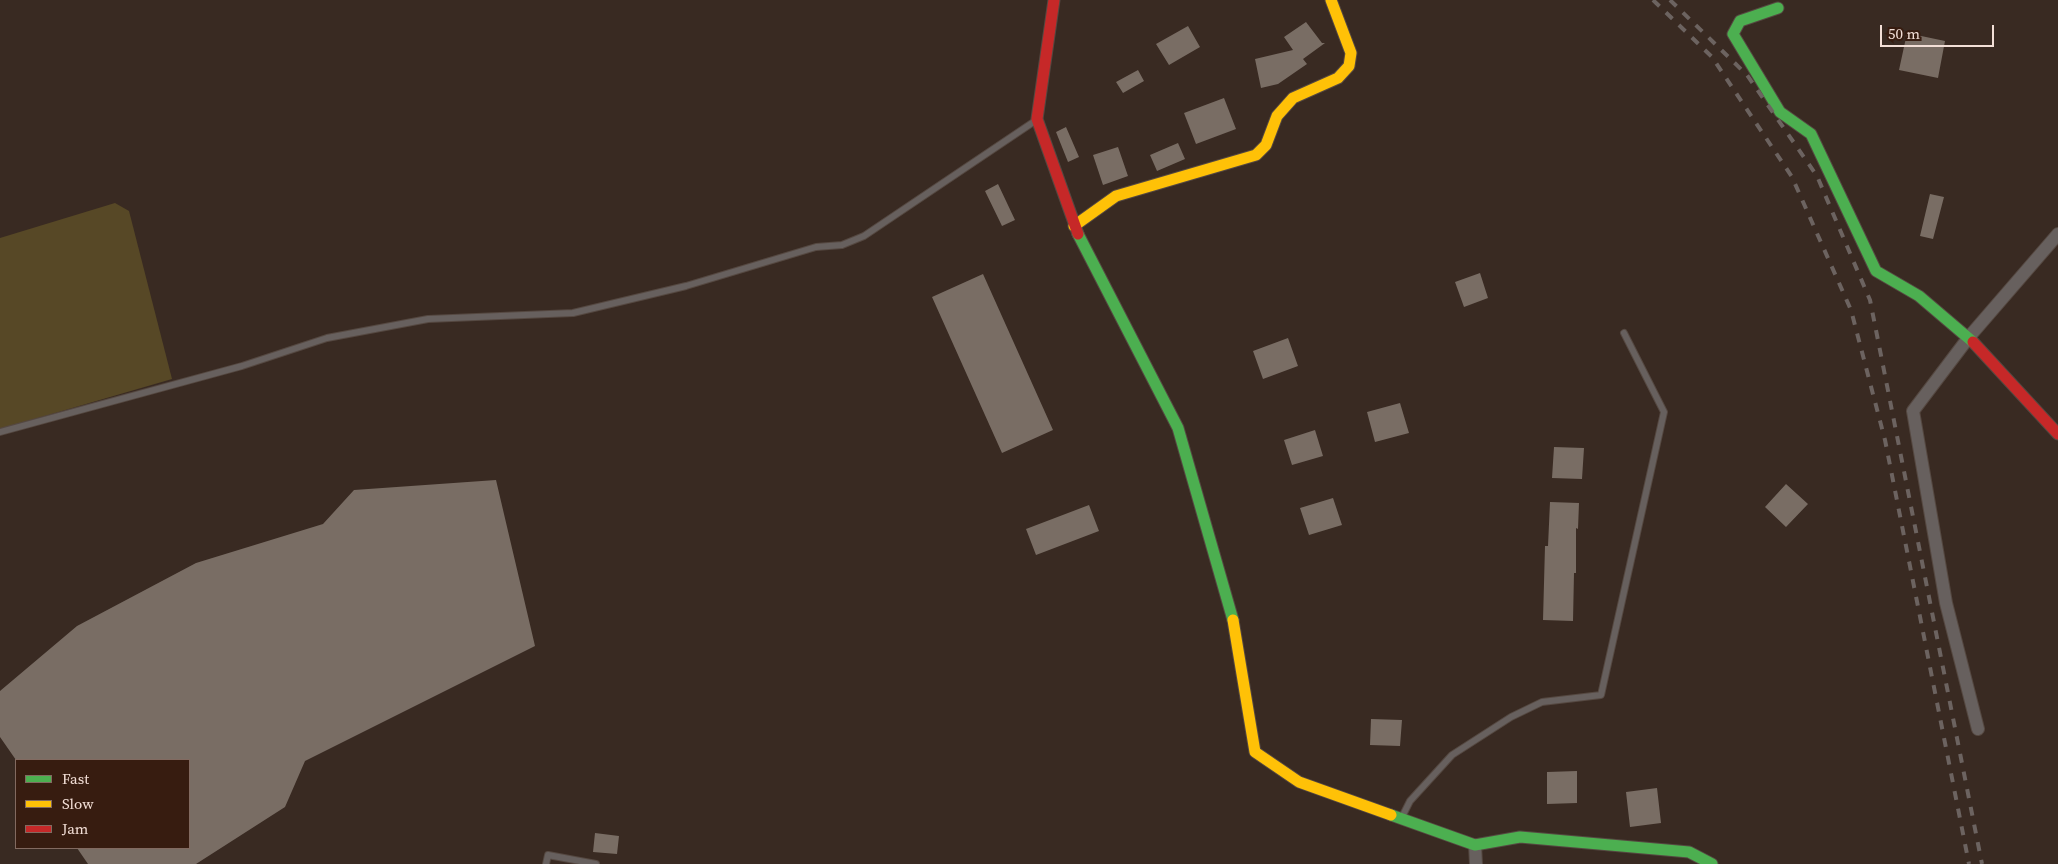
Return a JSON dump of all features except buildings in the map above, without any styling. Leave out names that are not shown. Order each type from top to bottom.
[{"type":"street","points":[[1054,0],[1037,119],[1074,226],[1178,428],[1232,611],[1255,752],[1299,782],[1475,845],[1520,837],[1689,852],[1712,864]]},
{"type":"street","points":[[1074,226],[1116,196],[1256,155],[1266,145],[1277,116],[1293,98],[1338,78],[1349,66],[1351,53],[1331,0]]},
{"type":"street","points":[[1778,8],[1740,21],[1733,34],[1780,112],[1811,134],[1876,271],[1919,296],[1969,337],[2058,434]]},
{"type":"street","points":[[1978,729],[1946,603],[1913,411],[1969,337],[2058,234]]},
{"type":"street","points":[[1475,845],[1476,864]]},
{"type":"lane","points":[[0,432],[242,366],[327,338],[428,319],[573,314],[686,286],[816,247],[842,245],[864,236],[1037,119]]},
{"type":"lane","points":[[1401,818],[1410,801],[1452,755],[1511,717],[1542,702],[1601,695],[1664,412],[1624,333]]},
{"type":"lane","points":[[546,864],[548,855],[596,864]]},
{"type":"shaded area","points":[[115,203],[129,211],[172,379],[0,429],[0,238]]},
{"type":"railway","points":[[1653,0],[1712,57],[1792,177],[1851,310],[1885,440],[1969,864]]},
{"type":"railway","points":[[1670,0],[1747,75],[1817,176],[1870,300],[1982,864]]},
{"type":"traffic: fast","points":[[1778,8],[1740,21],[1733,34],[1780,112],[1811,134],[1876,271],[1919,296],[1973,342]]},
{"type":"traffic: fast","points":[[1078,234],[1178,428],[1233,620]]},
{"type":"traffic: fast","points":[[1391,815],[1475,845],[1520,837],[1689,852],[1712,864]]},
{"type":"traffic: slow","points":[[1074,226],[1116,196],[1256,155],[1266,145],[1277,116],[1293,98],[1338,78],[1349,66],[1351,53],[1331,0]]},
{"type":"traffic: slow","points":[[1233,620],[1255,752],[1299,782],[1391,815]]},
{"type":"traffic: jam","points":[[1054,0],[1037,119],[1078,234]]},
{"type":"traffic: jam","points":[[1973,342],[2058,434]]}]
